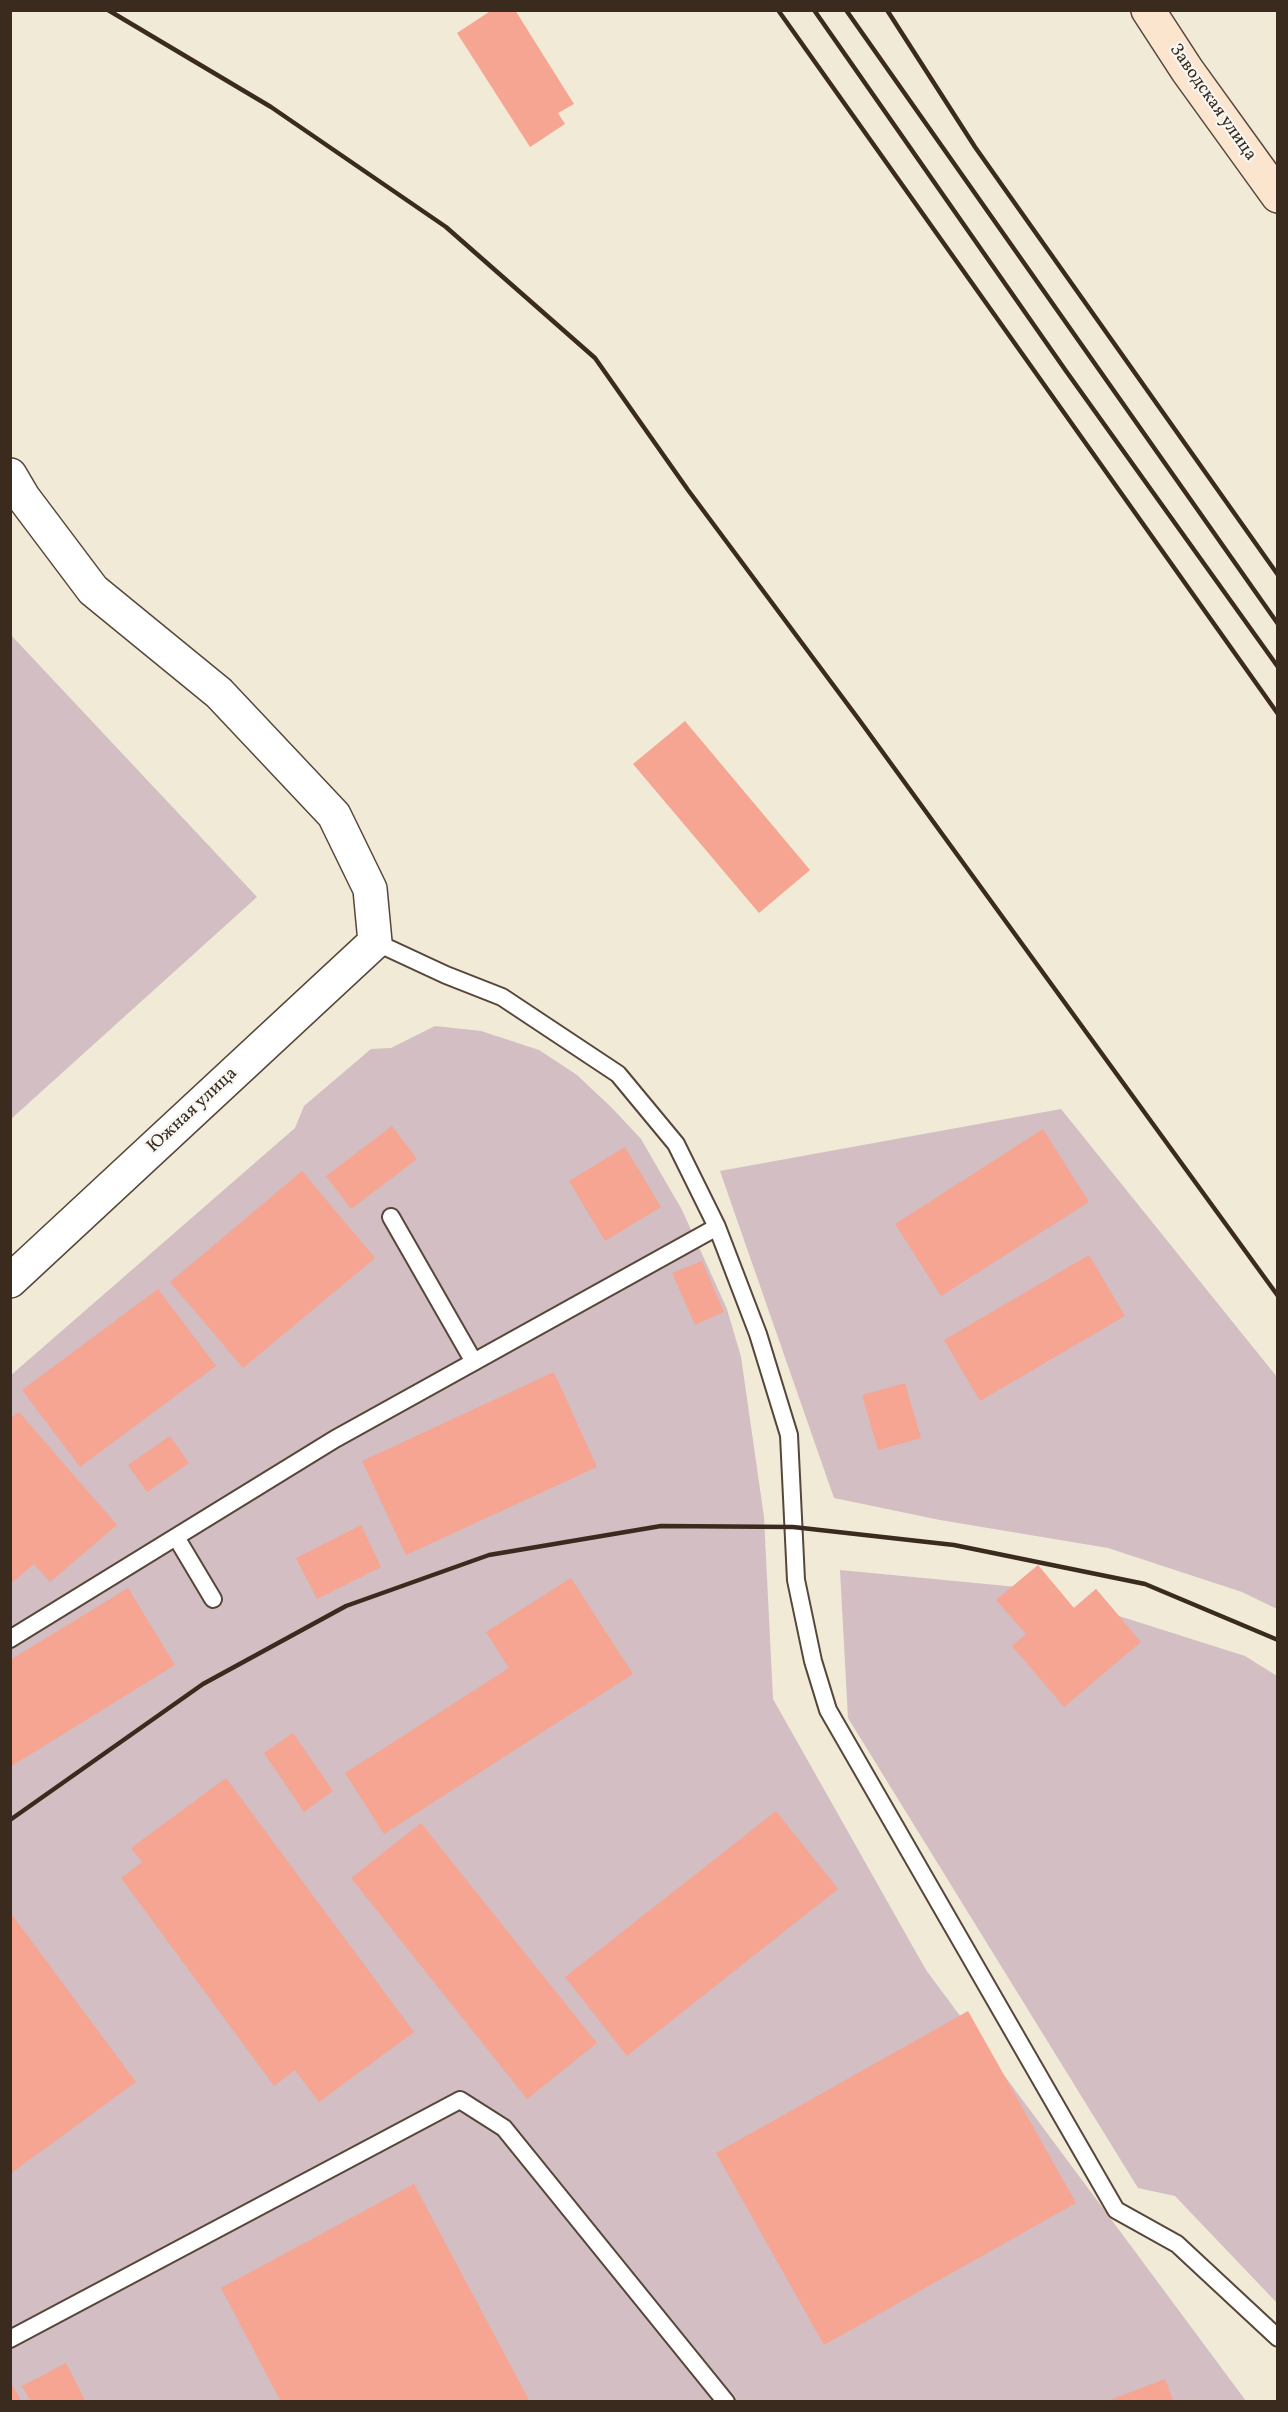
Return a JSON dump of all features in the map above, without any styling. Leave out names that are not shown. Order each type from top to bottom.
[{"type":"street","name":"Заводская улица","points":[[1148,10],[1187,70],[1278,196]]},
{"type":"street","points":[[1156,10],[1187,70]]},
{"type":"street","points":[[10,475],[23,497],[93,590],[219,693],[334,815],[370,889],[375,942]]},
{"type":"street","name":"Южная улица","points":[[10,1281],[375,942]]},
{"type":"lane","points":[[375,942],[446,975],[502,997],[618,1074],[676,1144],[717,1227],[758,1334],[789,1435],[796,1580],[813,1661],[828,1710],[1116,2210],[1177,2244],[1278,2338]]},
{"type":"lane","points":[[391,1217],[474,1362]]},
{"type":"lane","points":[[10,1640],[335,1438],[717,1227]]},
{"type":"lane","points":[[176,1537],[213,1599]]},
{"type":"lane","points":[[10,2339],[460,2100],[504,2128],[726,2402]]},
{"type":"shaded area","points":[[10,634],[257,897],[11,1119],[10,1119]]},
{"type":"shaded area","points":[[435,1026],[481,1031],[539,1050],[577,1075],[641,1139],[682,1210],[727,1309],[741,1357],[764,1517],[773,1699],[926,1970],[1246,2401],[11,2401],[10,1376],[295,1128],[304,1106],[371,1049],[391,1048]]},
{"type":"shaded area","points":[[1061,1109],[1277,1377],[1277,1609],[1242,1592],[1108,1548],[940,1520],[834,1498],[720,1171]]},
{"type":"shaded area","points":[[840,1570],[1038,1589],[1074,1608],[1096,1589],[1119,1616],[1245,1656],[1277,1676],[1277,2303],[1175,2196],[1138,2188],[848,1718]]},
{"type":"building","points":[[492,10],[515,10],[574,104],[558,113],[565,124],[530,147],[457,33]]},
{"type":"building","points":[[685,721],[810,870],[759,913],[633,764]]},
{"type":"building","points":[[392,1126],[417,1159],[351,1209],[326,1176]]},
{"type":"building","points":[[1043,1129],[1089,1202],[941,1296],[895,1224]]},
{"type":"building","points":[[625,1147],[661,1207],[605,1241],[569,1181]]},
{"type":"building","points":[[302,1171],[375,1258],[243,1368],[170,1282]]},
{"type":"building","points":[[1089,1255],[1125,1316],[980,1401],[944,1340]]},
{"type":"building","points":[[702,1261],[724,1312],[695,1325],[672,1273]]},
{"type":"building","points":[[158,1289],[216,1366],[80,1467],[22,1390]]},
{"type":"building","points":[[554,1372],[597,1467],[406,1555],[362,1461]]},
{"type":"building","points":[[905,1383],[921,1438],[878,1450],[862,1395]]},
{"type":"building","points":[[19,1412],[117,1525],[50,1582],[34,1564],[10,1584],[10,1419]]},
{"type":"building","points":[[170,1436],[189,1463],[147,1492],[128,1465]]},
{"type":"building","points":[[361,1525],[381,1567],[317,1599],[296,1558]]},
{"type":"building","points":[[1038,1565],[1074,1608],[1096,1589],[1141,1642],[1064,1707],[1012,1646],[1026,1634],[996,1600]]},
{"type":"building","points":[[571,1578],[633,1674],[384,1834],[345,1773],[509,1668],[486,1632]]},
{"type":"building","points":[[128,1588],[175,1665],[10,1767],[10,1660]]},
{"type":"building","points":[[293,1733],[333,1791],[304,1812],[264,1753]]},
{"type":"building","points":[[226,1778],[414,2032],[319,2102],[295,2070],[274,2086],[121,1878],[142,1862],[131,1848]]},
{"type":"building","points":[[776,1811],[838,1889],[627,2056],[565,1977]]},
{"type":"building","points":[[421,1823],[597,2043],[527,2099],[351,1878]]},
{"type":"building","points":[[10,1912],[136,2082],[10,2174]]},
{"type":"building","points":[[968,2011],[1076,2203],[824,2345],[716,2153]]},
{"type":"building","points":[[414,2184],[530,2402],[281,2402],[221,2288]]},
{"type":"building","points":[[66,2363],[86,2402],[31,2402],[22,2386]]},
{"type":"building","points":[[1165,2379],[1174,2402],[1107,2402],[1107,2401]]},
{"type":"building","points":[[10,2381],[22,2402],[10,2402]]},
{"type":"railway","points":[[108,10],[271,107],[446,227],[595,358],[688,490],[860,721],[1278,1296]]},
{"type":"railway","points":[[778,10],[1278,714]]},
{"type":"railway","points":[[814,10],[1066,371],[1278,667]]},
{"type":"railway","points":[[846,10],[1278,624]]},
{"type":"railway","points":[[887,10],[975,147],[1278,575]]},
{"type":"railway","points":[[10,1820],[203,1684],[346,1606],[489,1555],[661,1526],[793,1527],[954,1545],[1145,1584],[1278,1640]]}]
